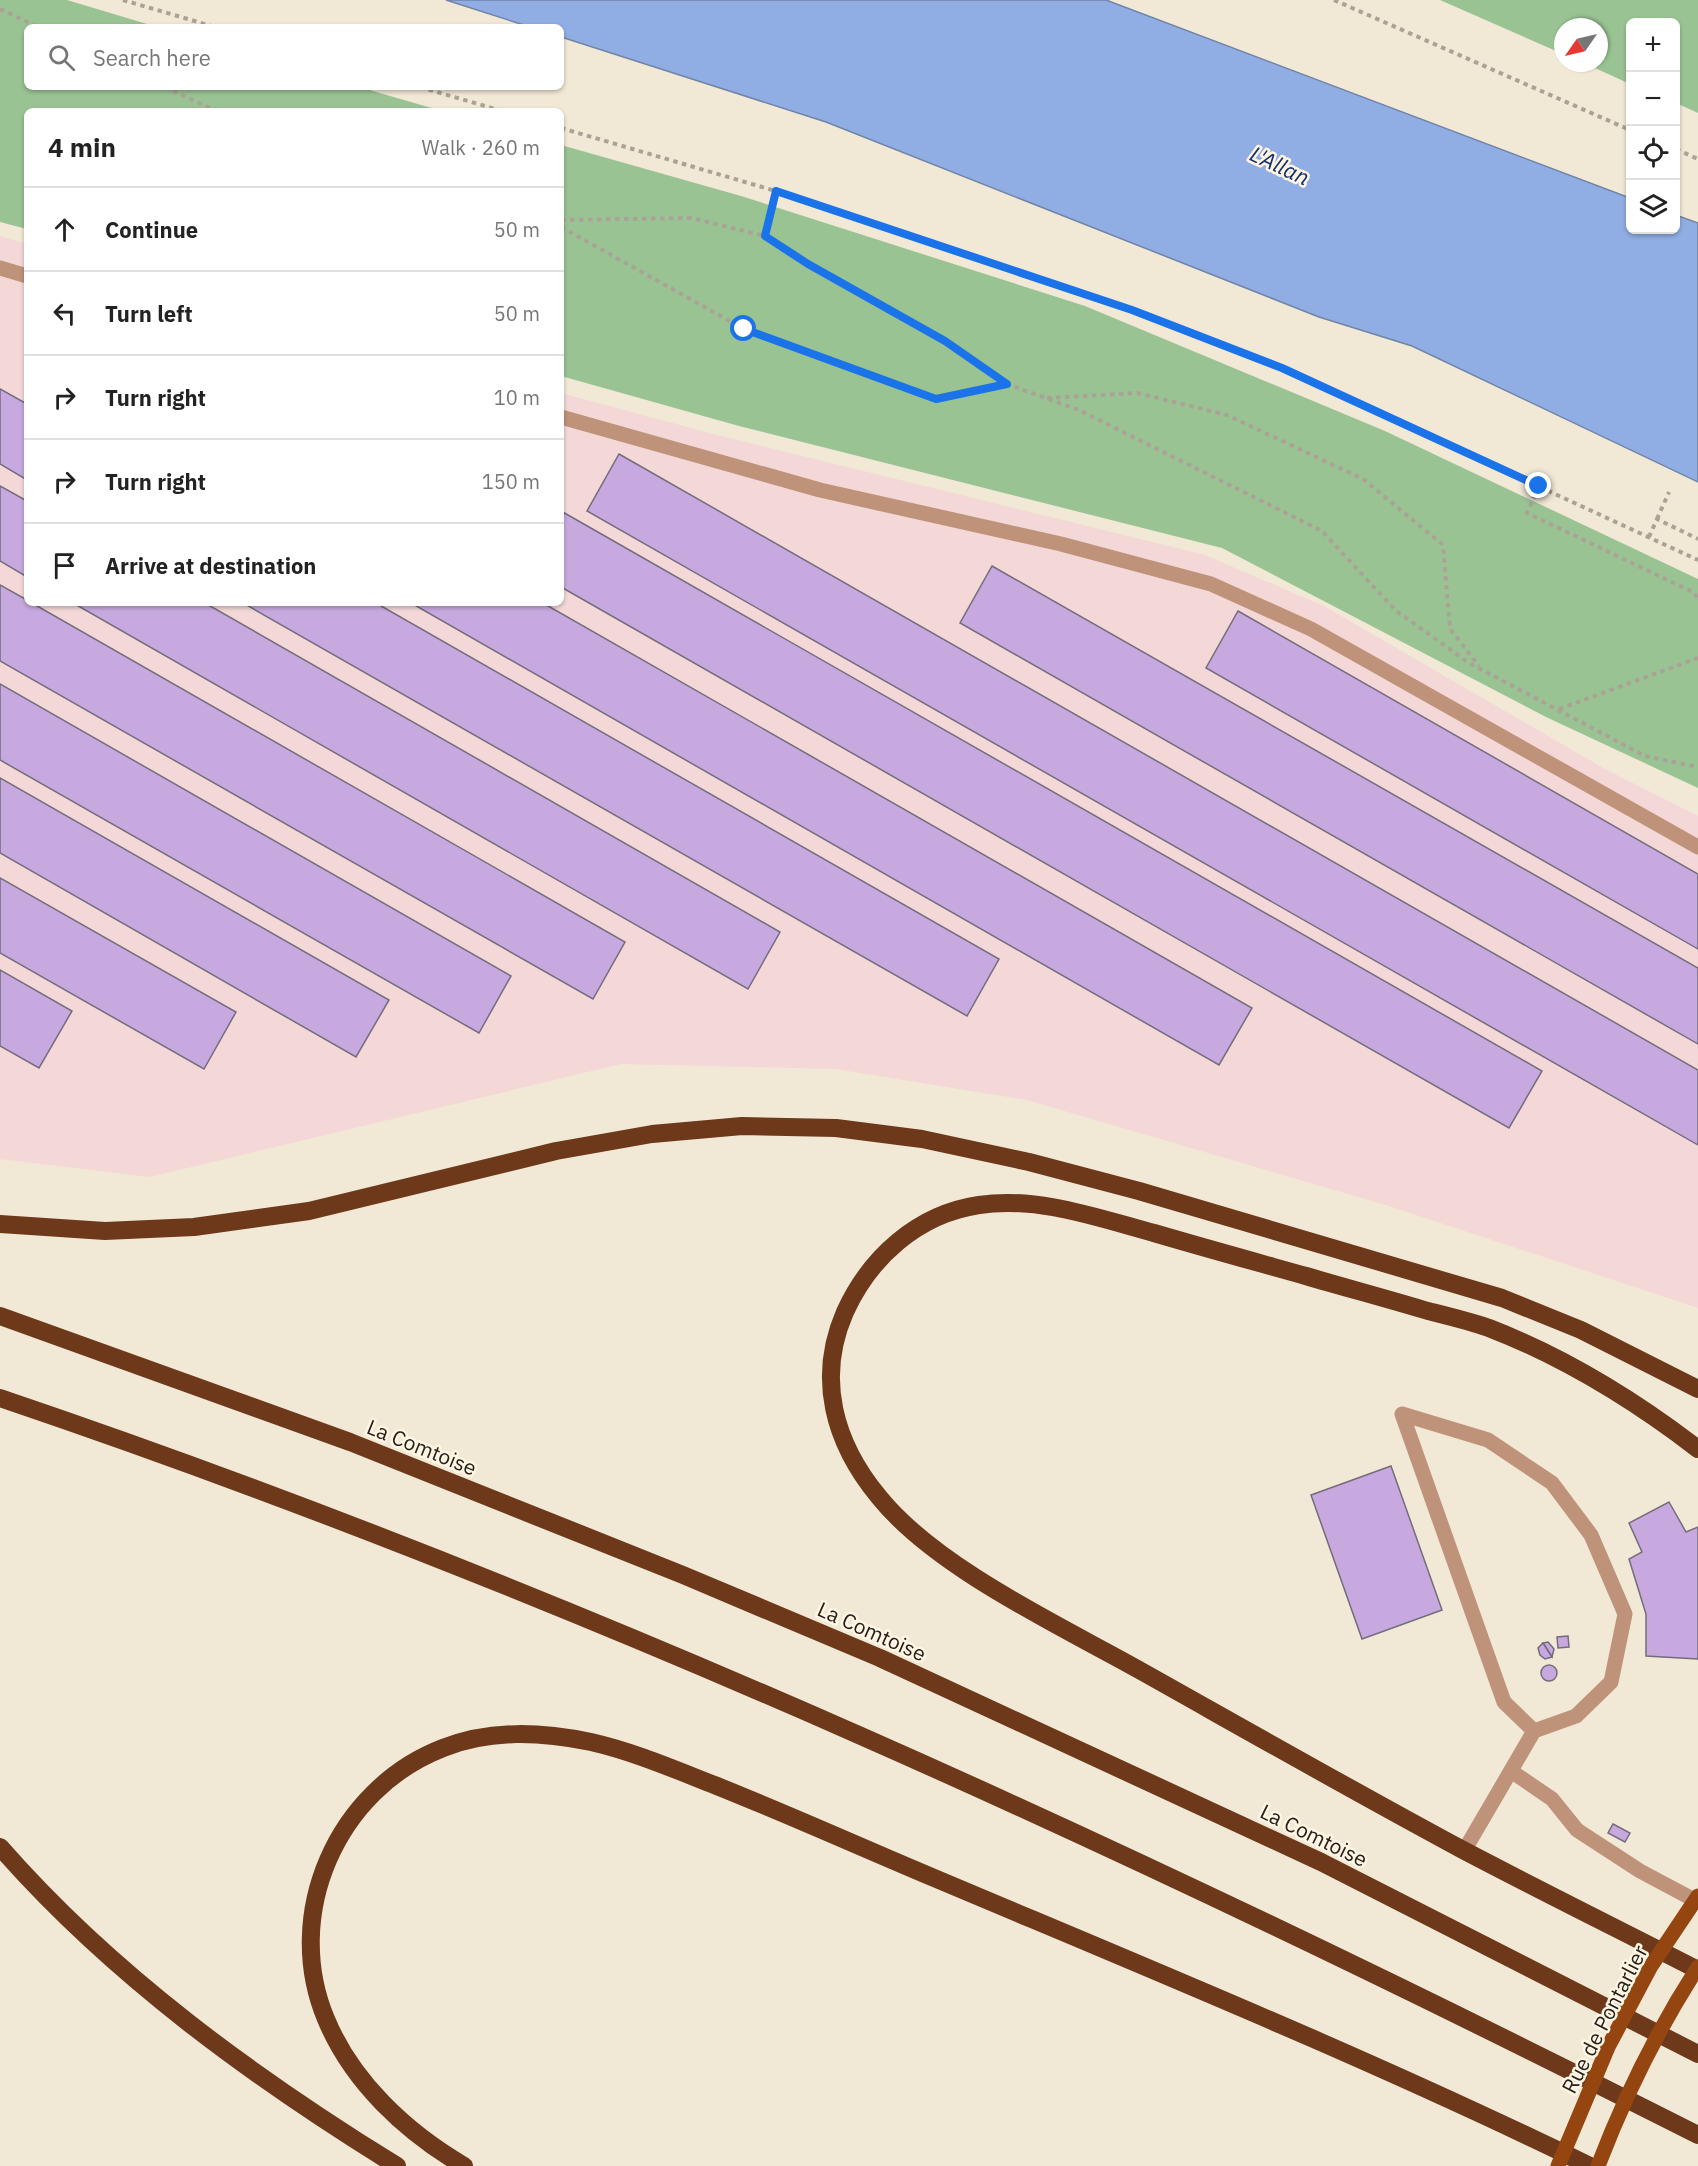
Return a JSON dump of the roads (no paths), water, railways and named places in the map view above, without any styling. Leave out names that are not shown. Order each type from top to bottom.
[{"type":"highway","points":[[0,1224],[105,1231],[194,1227],[309,1211],[556,1151],[652,1134],[742,1126],[836,1128],[922,1139],[1029,1162],[1502,1298],[1581,1330],[1698,1389]]},
{"type":"highway","points":[[1698,1449],[1658,1419],[1581,1371],[1487,1328],[1114,1222],[1035,1204],[1001,1203],[949,1212],[899,1240],[880,1257],[862,1279],[851,1298],[832,1346],[830,1392],[844,1444],[878,1497],[901,1522],[933,1547],[1031,1609],[1464,1851],[1698,1968]]},
{"type":"highway","name":"La Comtoise","points":[[0,1316],[350,1442],[683,1575],[880,1658],[1322,1862],[1698,2054]]},
{"type":"highway","points":[[0,1398],[312,1511],[489,1580],[927,1765],[1339,1957],[1698,2135]]},
{"type":"highway","points":[[464,2166],[419,2136],[391,2111],[371,2091],[339,2045],[326,2019],[313,1969],[309,1948],[312,1908],[328,1857],[353,1814],[370,1795],[419,1759],[444,1747],[494,1735],[524,1733],[567,1738],[634,1754],[736,1794],[1288,2028],[1495,2120],[1590,2166]]},
{"type":"highway","points":[[0,1847],[86,1933],[201,2032],[312,2113],[397,2166]]},
{"type":"main road","name":"Rue de Pontarlier","points":[[1558,2166],[1608,2047],[1652,1966],[1698,1896]]},
{"type":"main road","points":[[1598,2166],[1614,2125],[1644,2065],[1698,1968]]},
{"type":"lane","points":[[0,268],[24,275]]},
{"type":"lane","points":[[564,418],[820,490],[1061,544],[1211,584],[1311,629],[1698,847]]},
{"type":"lane","points":[[1464,1851],[1534,1731],[1576,1716],[1611,1682],[1625,1614],[1590,1535],[1552,1483],[1488,1440],[1402,1414],[1504,1702],[1534,1731]]},
{"type":"lane","points":[[1511,1771],[1552,1800],[1577,1830],[1640,1871],[1698,1902]]},
{"type":"water","name":"L'Allan","points":[[446,0],[1106,0],[1626,196],[1626,234],[1680,234],[1680,216],[1698,223],[1698,482],[1412,346],[1319,317],[826,122],[564,38],[564,24],[521,24]]}]
